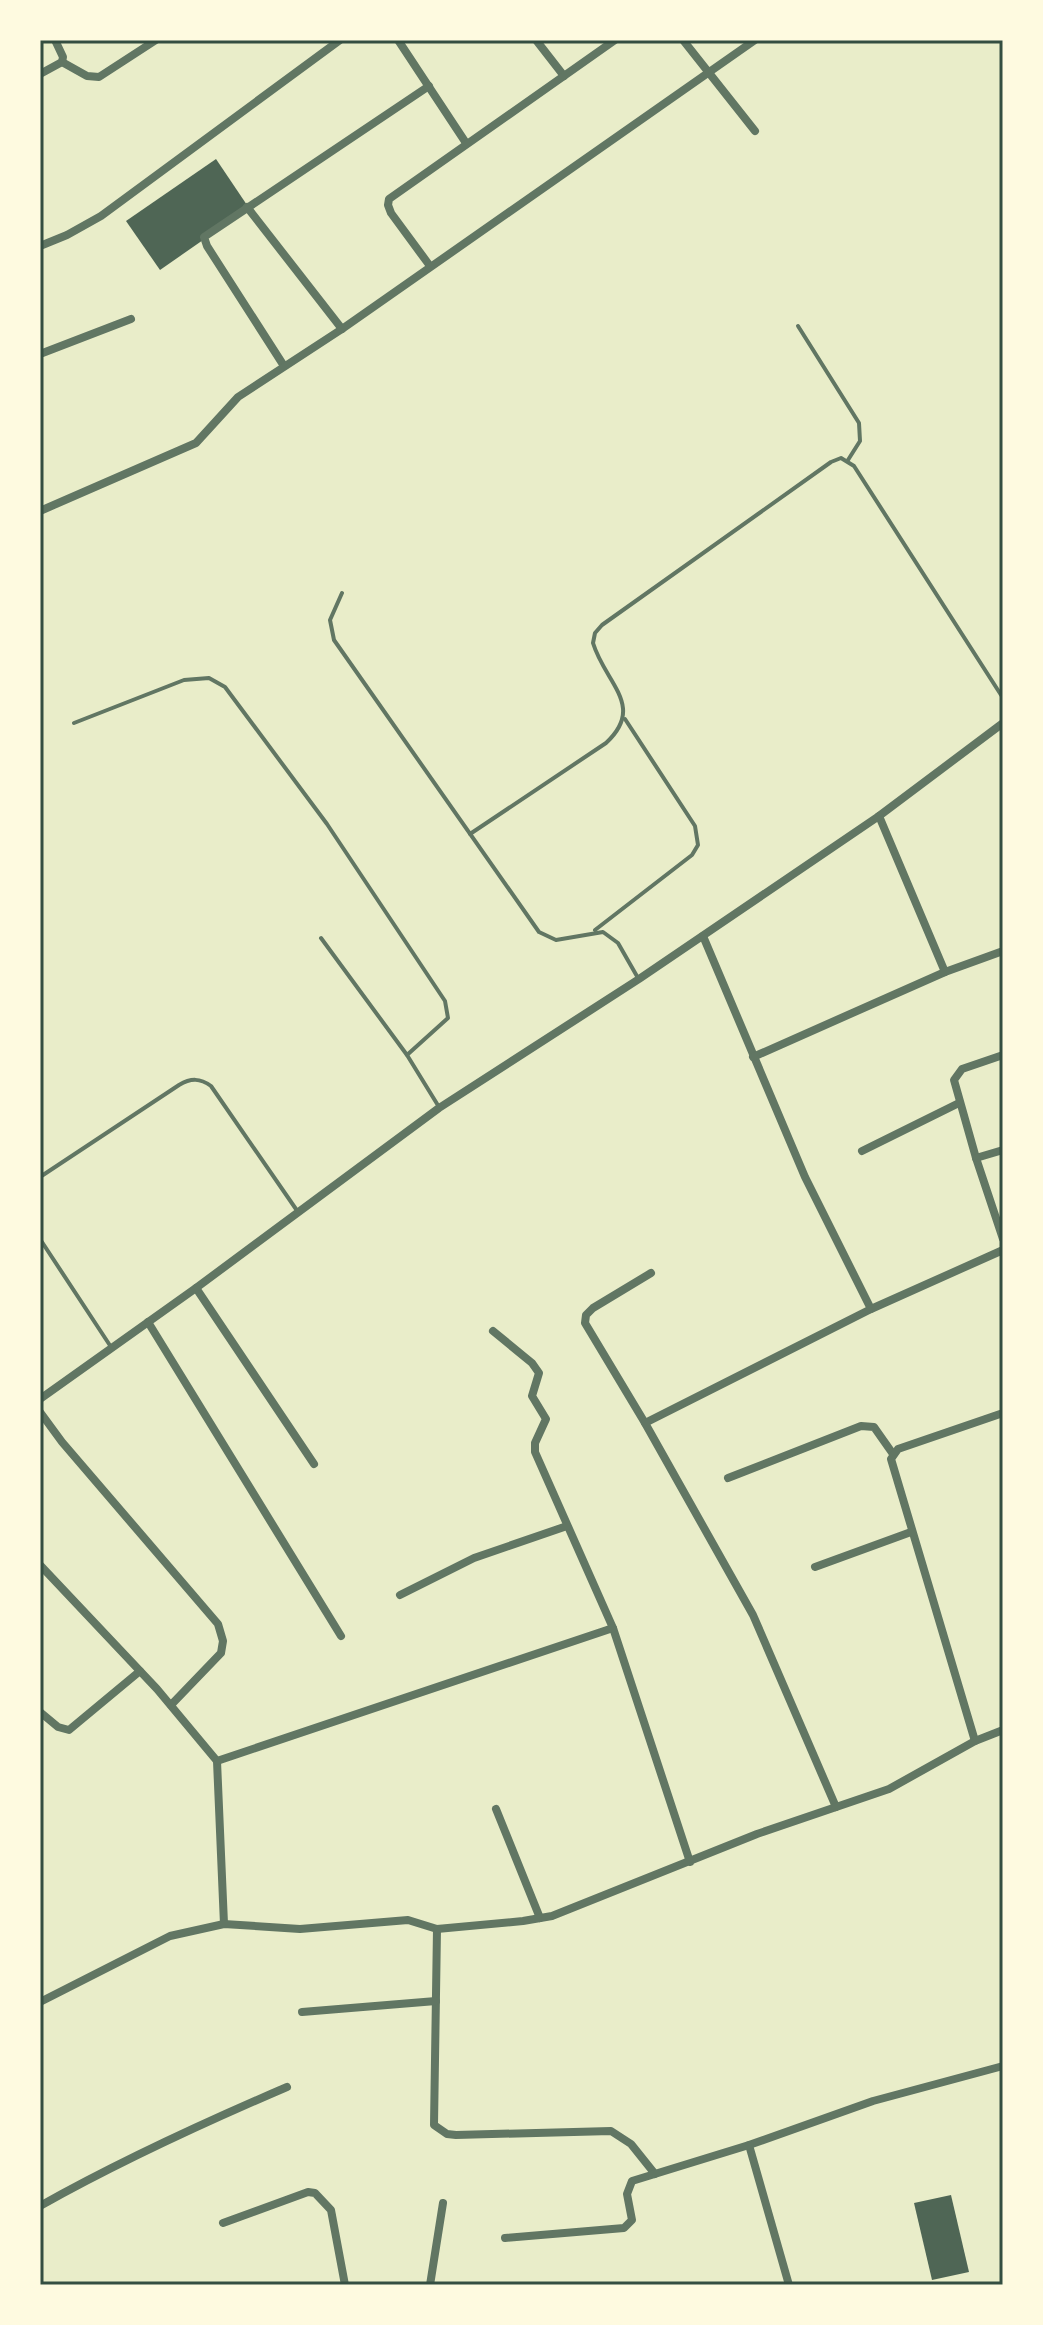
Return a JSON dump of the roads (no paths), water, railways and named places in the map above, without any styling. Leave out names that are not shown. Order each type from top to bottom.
[{"type":"street","points":[[55,40],[63,57],[62,62]]},
{"type":"street","points":[[62,62],[87,76],[99,77],[156,40]]},
{"type":"street","points":[[40,246],[101,216],[340,40]]},
{"type":"street","points":[[398,40],[466,143]]},
{"type":"street","points":[[536,40],[564,76]]},
{"type":"street","points":[[430,266],[391,213],[389,199],[615,40]]},
{"type":"street","points":[[683,40],[755,131]]},
{"type":"street","points":[[40,511],[189,447],[238,397],[342,329],[755,40]]},
{"type":"street","points":[[40,74],[62,62]]},
{"type":"street","points":[[284,366],[205,241],[207,234],[429,86]]},
{"type":"street","points":[[247,207],[342,329]]},
{"type":"street","points":[[40,354],[131,319]]},
{"type":"street","points":[[40,1399],[439,1108],[639,979],[879,816],[1003,723]]},
{"type":"street","points":[[879,816],[945,972]]},
{"type":"street","points":[[703,936],[805,1177],[871,1309]]},
{"type":"street","points":[[753,1057],[945,972],[1003,951]]},
{"type":"street","points":[[1003,1055],[957,1073],[954,1087],[1003,1239]]},
{"type":"street","points":[[862,1151],[959,1103]]},
{"type":"street","points":[[976,1158],[1003,1150]]},
{"type":"street","points":[[645,1423],[871,1309],[1003,1250]]},
{"type":"street","points":[[651,1273],[593,1308],[586,1315],[585,1323],[753,1615],[836,1807]]},
{"type":"street","points":[[196,1288],[314,1464]]},
{"type":"street","points":[[148,1322],[341,1636]]},
{"type":"street","points":[[493,1331],[532,1363],[539,1373],[532,1396],[546,1419],[535,1443],[535,1452],[613,1628],[690,1862]]},
{"type":"street","points":[[40,1412],[222,1632],[221,1653],[171,1705]]},
{"type":"street","points":[[893,1454],[1003,1413]]},
{"type":"street","points":[[728,1478],[861,1426],[874,1427],[893,1454],[892,1466],[975,1741]]},
{"type":"street","points":[[400,1595],[474,1558],[567,1526]]},
{"type":"street","points":[[815,1567],[911,1532]]},
{"type":"street","points":[[40,1565],[171,1705],[217,1761],[224,1924]]},
{"type":"street","points":[[217,1761],[613,1628]]},
{"type":"street","points":[[40,1712],[58,1727],[69,1730],[140,1671]]},
{"type":"street","points":[[40,2002],[170,1936],[224,1924],[300,1929],[408,1920],[437,1929],[540,1918],[757,1834],[900,1783],[975,1741],[1003,1730]]},
{"type":"street","points":[[496,1809],[540,1918]]},
{"type":"street","points":[[437,1929],[434,2125],[439,2130],[456,2135],[611,2131],[631,2144],[655,2174]]},
{"type":"street","points":[[302,2012],[436,2001]]},
{"type":"street","points":[[505,2238],[624,2228],[632,2220],[627,2194],[629,2183],[873,2101],[1003,2066]]},
{"type":"street","points":[[40,2206],[187,2131],[287,2087]]},
{"type":"street","points":[[749,2145],[789,2285]]},
{"type":"street","points":[[223,2223],[308,2192],[315,2193],[331,2210],[345,2285]]},
{"type":"street","points":[[430,2285],[443,2203]]},
{"type":"lane","points":[[798,326],[859,423],[860,441],[848,460]]},
{"type":"lane","points":[[593,932],[692,855],[698,845],[695,826],[625,719],[621,698],[593,643],[595,633],[831,462],[841,458],[854,466],[1003,698]]},
{"type":"lane","points":[[342,593],[330,620],[334,640],[539,932],[556,940],[603,932],[611,936],[639,979]]},
{"type":"lane","points":[[74,723],[184,680],[209,678],[225,687],[327,824],[445,1001],[448,1018],[443,1026],[407,1055]]},
{"type":"lane","points":[[470,834],[606,743],[621,729],[625,719]]},
{"type":"lane","points":[[321,938],[407,1055],[439,1108]]},
{"type":"lane","points":[[40,1177],[187,1080],[197,1079],[211,1086],[298,1212]]},
{"type":"lane","points":[[40,1239],[112,1348]]}]
